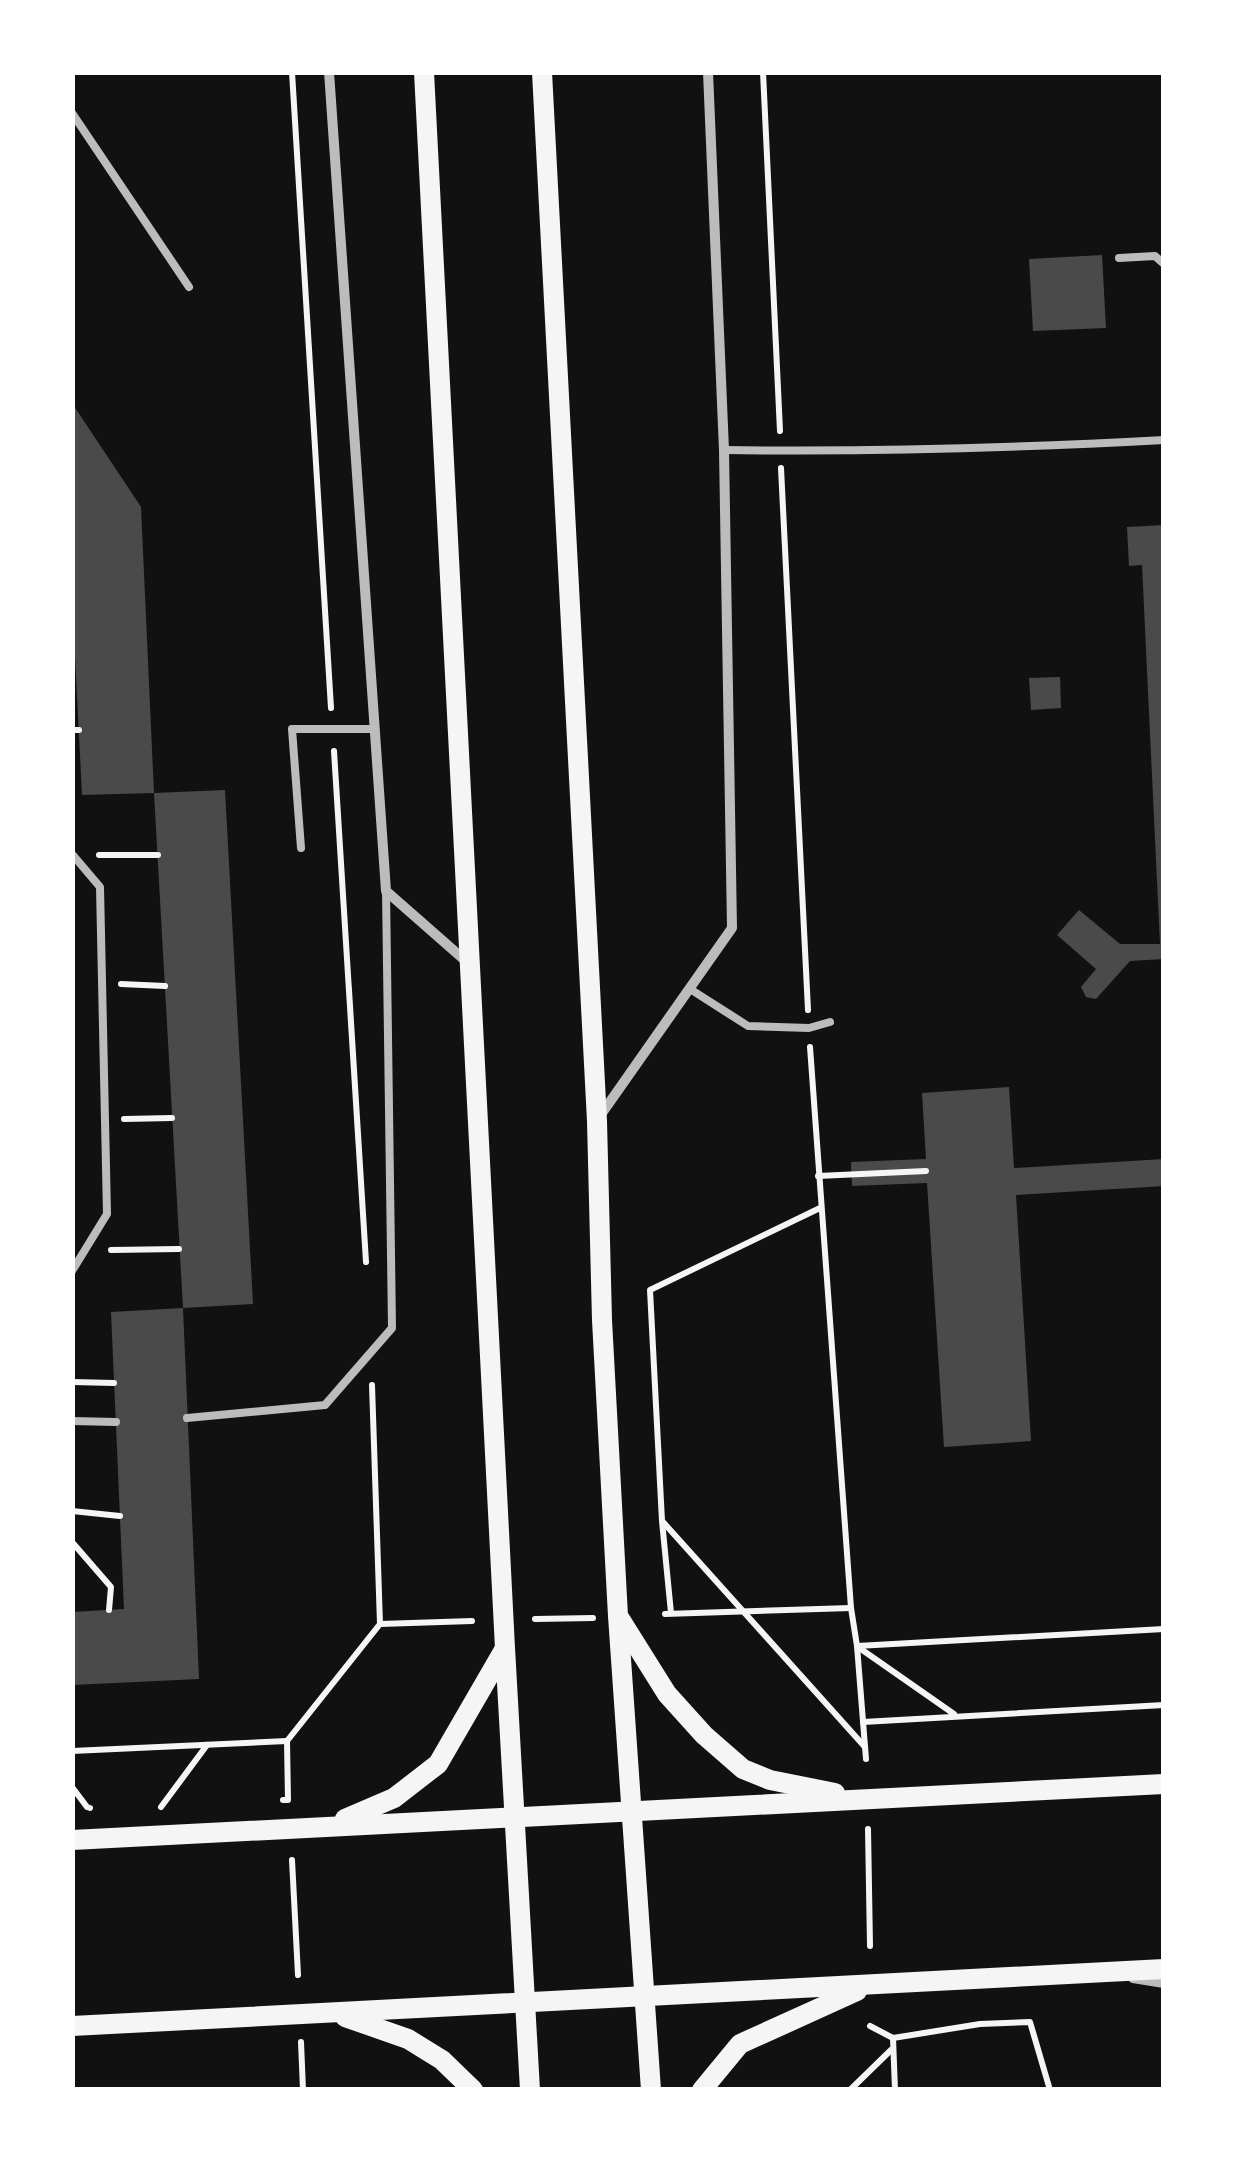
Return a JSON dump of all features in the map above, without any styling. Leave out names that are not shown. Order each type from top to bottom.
[{"type":"main road","points":[[424,72],[530,2090]]},
{"type":"main road","points":[[542,72],[597,1121],[602,1320],[651,2090]]},
{"type":"main road","points":[[618,1616],[667,1694],[704,1735],[743,1769],[770,1780],[866,1799]]},
{"type":"main road","points":[[328,1826],[394,1798],[438,1764],[505,1648]]},
{"type":"main road","points":[[72,1840],[1164,1784]]},
{"type":"main road","points":[[72,2026],[1164,1970]]},
{"type":"main road","points":[[702,2090],[740,2044],[871,1984]]},
{"type":"main road","points":[[334,2012],[408,2039],[442,2060],[472,2090]]},
{"type":"street","points":[[329,72],[386,891],[472,966]]},
{"type":"street","points":[[597,1121],[732,928],[724,450],[708,72]]},
{"type":"street","points":[[1102,1973],[1164,1983]]},
{"type":"lane","points":[[72,114],[189,286]]},
{"type":"lane","points":[[1119,258],[1155,256],[1164,264]]},
{"type":"lane","points":[[724,450],[1034,446],[1164,440]]},
{"type":"lane","points":[[302,848],[292,729],[375,729]]},
{"type":"lane","points":[[72,1271],[107,1214],[100,887],[73,854]]},
{"type":"lane","points":[[187,1418],[325,1404],[392,1328],[386,891]]},
{"type":"lane","points":[[690,988],[748,1026],[809,1028],[830,1022]]},
{"type":"lane","points":[[72,1420],[116,1422]]},
{"type":"path","points":[[292,72],[366,1274]]},
{"type":"path","points":[[764,72],[809,1028],[851,1608],[866,1759]]},
{"type":"path","points":[[73,854],[158,854]]},
{"type":"path","points":[[102,984],[165,986]]},
{"type":"path","points":[[105,1120],[172,1118]]},
{"type":"path","points":[[818,1176],[926,1171]]},
{"type":"path","points":[[820,1208],[650,1290],[668,1613],[851,1608]]},
{"type":"path","points":[[85,1250],[179,1249]]},
{"type":"path","points":[[288,1800],[287,1740],[380,1624],[371,1352]]},
{"type":"path","points":[[72,1382],[114,1383]]},
{"type":"path","points":[[72,1511],[120,1516]]},
{"type":"path","points":[[662,1521],[865,1747]]},
{"type":"path","points":[[72,1542],[111,1587],[109,1610]]},
{"type":"path","points":[[535,1619],[593,1618]]},
{"type":"path","points":[[380,1624],[472,1621]]},
{"type":"path","points":[[857,1646],[1164,1629]]},
{"type":"path","points":[[857,1646],[956,1716]]},
{"type":"path","points":[[864,1722],[1164,1704]]},
{"type":"path","points":[[72,1751],[287,1740]]},
{"type":"path","points":[[161,1807],[208,1744]]},
{"type":"path","points":[[868,1830],[870,1946]]},
{"type":"path","points":[[292,1860],[298,1975]]},
{"type":"path","points":[[870,2026],[893,2038],[980,2024],[1030,2022],[1050,2090]]},
{"type":"path","points":[[893,2038],[895,2090]]},
{"type":"path","points":[[301,2042],[303,2090]]},
{"type":"path","points":[[850,2090],[892,2049]]},
{"type":"building","points":[[1102,255],[1106,328],[1033,331],[1029,259]]},
{"type":"building","points":[[72,403],[141,507],[154,793],[82,795],[72,597]]},
{"type":"building","points":[[1164,525],[1164,959],[1130,961],[1096,999],[1086,997],[1081,987],[1096,969],[1057,935],[1079,910],[1120,944],[1160,944],[1142,565],[1129,566],[1127,527]]},
{"type":"building","points":[[1060,677],[1061,708],[1031,710],[1029,678]]},
{"type":"building","points":[[225,790],[253,1304],[183,1308],[154,793]]},
{"type":"building","points":[[1009,1087],[1014,1168],[1164,1159],[1164,1186],[1016,1195],[1031,1441],[944,1447],[927,1183],[852,1186],[851,1162],[926,1159],[922,1093]]},
{"type":"building","points":[[183,1308],[199,1679],[72,1685],[72,1612],[124,1609],[111,1312]]}]
